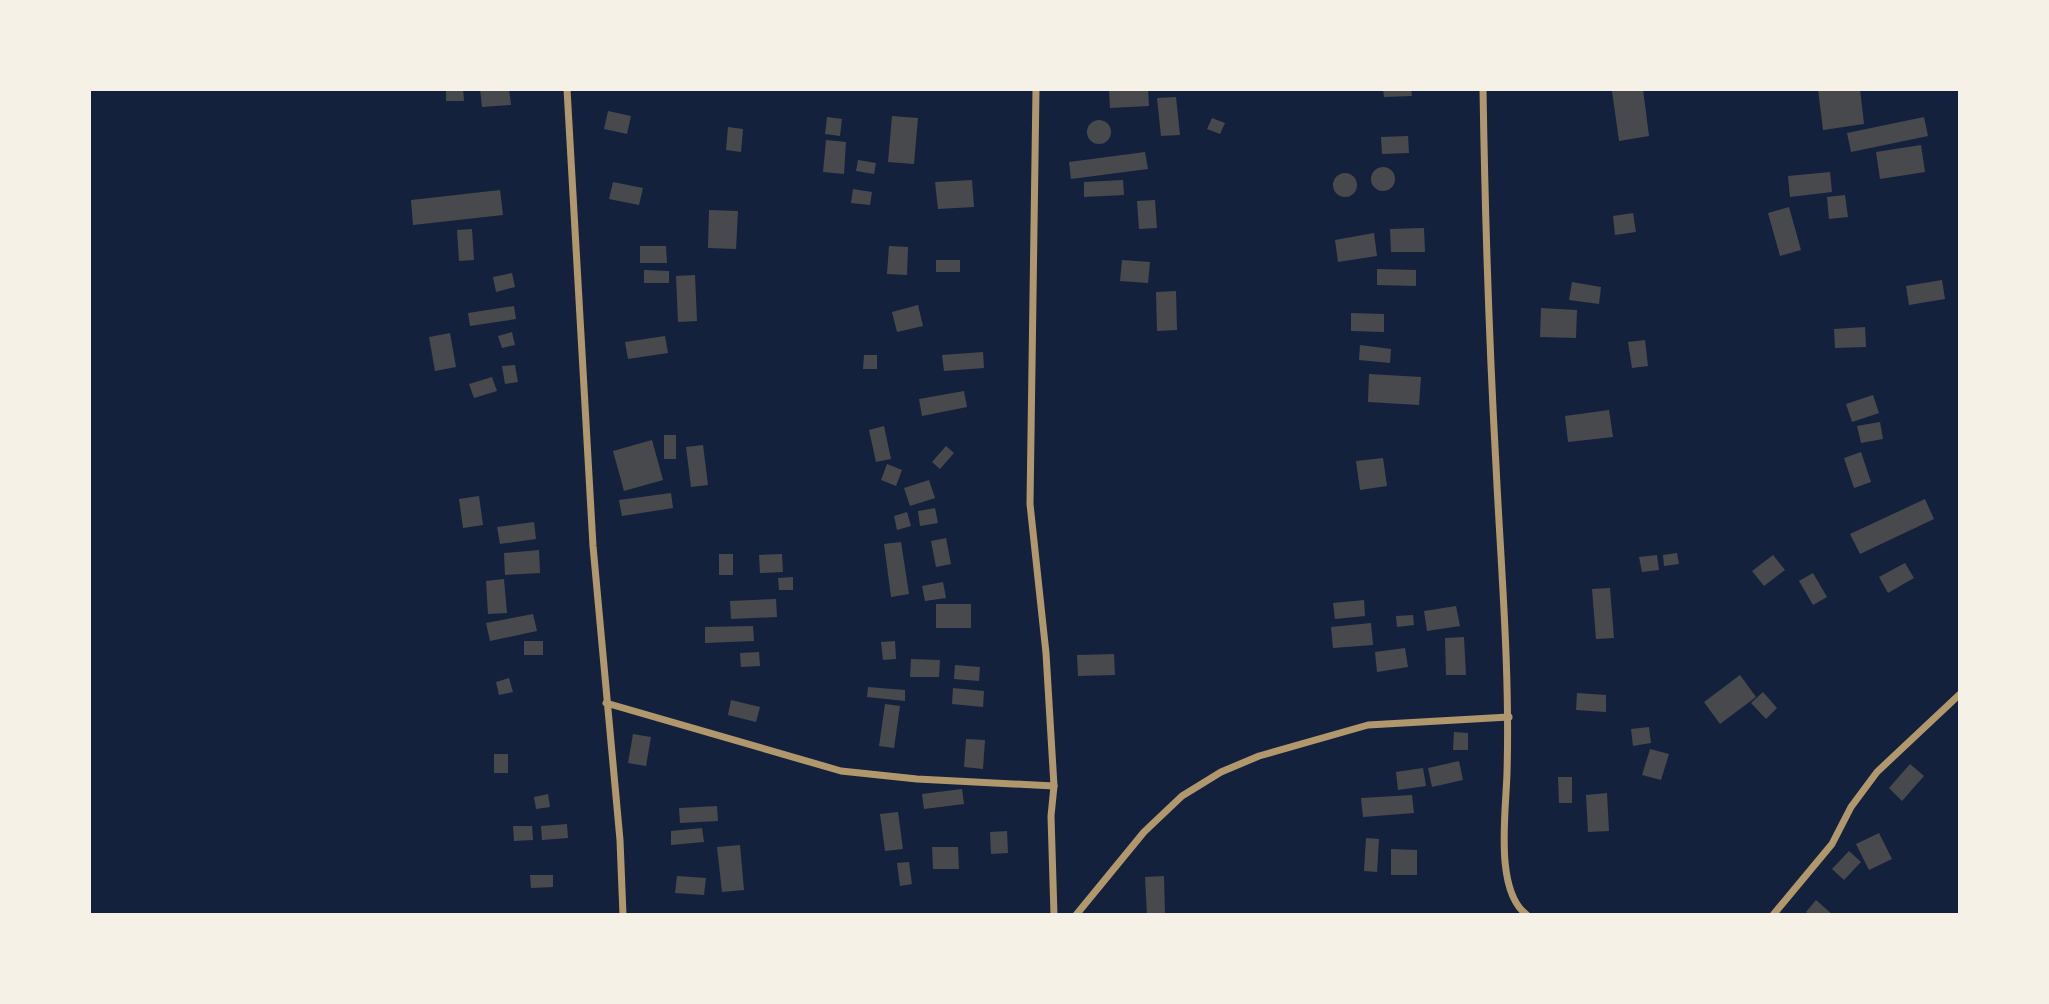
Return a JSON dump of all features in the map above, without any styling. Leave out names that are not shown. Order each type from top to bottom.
[{"type":"street","points":[[567,89],[593,546],[620,840],[623,915]]},
{"type":"street","points":[[1036,89],[1030,504],[1046,653],[1054,786],[1051,816],[1054,915]]},
{"type":"street","points":[[1483,89],[1487,295],[1509,717],[1505,864],[1517,912],[1527,915]]},
{"type":"street","points":[[1773,915],[1832,844],[1851,807],[1877,772],[1960,694]]},
{"type":"street","points":[[606,703],[841,771],[917,779],[1054,786]]},
{"type":"street","points":[[1076,915],[1144,832],[1182,796],[1221,772],[1259,756],[1368,725],[1509,717]]},
{"type":"building","points":[[446,89],[463,89],[464,101],[446,101]]},
{"type":"building","points":[[480,89],[509,89],[511,105],[482,107]]},
{"type":"building","points":[[1109,89],[1148,89],[1149,106],[1110,108]]},
{"type":"building","points":[[1383,89],[1411,89],[1412,96],[1384,97]]},
{"type":"building","points":[[1643,89],[1649,136],[1619,141],[1612,91]]},
{"type":"building","points":[[1818,89],[1860,89],[1864,124],[1823,130]]},
{"type":"building","points":[[1176,97],[1180,135],[1161,136],[1157,98]]},
{"type":"building","points":[[608,111],[631,116],[627,134],[604,129]]},
{"type":"building","points":[[892,116],[918,118],[914,164],[888,162]]},
{"type":"building","points":[[827,117],[842,119],[840,136],[825,134]]},
{"type":"building","points":[[1924,117],[1928,136],[1851,152],[1847,133]]},
{"type":"building","points":[[1212,118],[1225,123],[1220,134],[1207,129]]},
{"type":"building","points":[[1099,120],[1107,124],[1111,132],[1107,140],[1099,144],[1091,140],[1087,132],[1091,124]]},
{"type":"building","points":[[728,127],[743,129],[741,152],[726,150]]},
{"type":"building","points":[[1408,136],[1409,153],[1382,154],[1381,137]]},
{"type":"building","points":[[826,140],[846,142],[844,174],[823,172]]},
{"type":"building","points":[[1921,145],[1925,172],[1880,179],[1876,152]]},
{"type":"building","points":[[1145,152],[1148,169],[1071,179],[1069,162]]},
{"type":"building","points":[[858,160],[876,163],[874,174],[856,171]]},
{"type":"building","points":[[1383,167],[1394,174],[1395,179],[1388,190],[1383,191],[1372,184],[1371,179],[1378,168]]},
{"type":"building","points":[[1830,172],[1832,192],[1790,197],[1788,176]]},
{"type":"building","points":[[1345,173],[1353,177],[1357,185],[1353,193],[1345,197],[1337,193],[1333,185],[1337,177]]},
{"type":"building","points":[[972,180],[974,207],[938,209],[935,182]]},
{"type":"building","points":[[1123,180],[1124,195],[1084,197],[1084,182]]},
{"type":"building","points":[[613,182],[643,188],[639,205],[609,199]]},
{"type":"building","points":[[853,189],[872,192],[870,205],[851,203]]},
{"type":"building","points":[[500,190],[503,215],[413,225],[411,200]]},
{"type":"building","points":[[1845,195],[1848,217],[1829,219],[1827,197]]},
{"type":"building","points":[[1155,200],[1157,228],[1139,229],[1137,201]]},
{"type":"building","points":[[1789,207],[1801,250],[1780,256],[1768,213]]},
{"type":"building","points":[[709,210],[738,211],[736,249],[708,248]]},
{"type":"building","points":[[1633,213],[1636,232],[1615,235],[1613,216]]},
{"type":"building","points":[[1424,228],[1425,252],[1391,252],[1390,229]]},
{"type":"building","points":[[472,229],[474,260],[459,261],[457,230]]},
{"type":"building","points":[[1374,233],[1377,256],[1338,262],[1335,240]]},
{"type":"building","points":[[640,246],[666,246],[667,263],[640,263]]},
{"type":"building","points":[[889,246],[908,247],[907,275],[887,274]]},
{"type":"building","points":[[936,260],[960,260],[960,272],[936,272]]},
{"type":"building","points":[[1122,260],[1150,262],[1148,283],[1120,281]]},
{"type":"building","points":[[1377,269],[1416,270],[1416,286],[1377,285]]},
{"type":"building","points":[[644,270],[669,271],[669,283],[644,283]]},
{"type":"building","points":[[512,273],[515,287],[496,292],[493,277]]},
{"type":"building","points":[[695,275],[697,321],[678,322],[676,276]]},
{"type":"building","points":[[1942,280],[1945,299],[1909,305],[1906,286]]},
{"type":"building","points":[[1572,282],[1601,287],[1599,304],[1569,300]]},
{"type":"building","points":[[1176,291],[1177,330],[1157,331],[1156,292]]},
{"type":"building","points":[[918,305],[923,326],[897,332],[892,312]]},
{"type":"building","points":[[514,306],[516,319],[470,326],[468,313]]},
{"type":"building","points":[[1541,308],[1577,310],[1576,338],[1540,337]]},
{"type":"building","points":[[1351,313],[1384,314],[1384,332],[1351,331]]},
{"type":"building","points":[[1865,327],[1866,347],[1835,348],[1834,329]]},
{"type":"building","points":[[512,332],[515,345],[502,348],[498,336]]},
{"type":"building","points":[[450,333],[456,367],[435,371],[429,337]]},
{"type":"building","points":[[665,336],[668,353],[628,359],[625,342]]},
{"type":"building","points":[[1645,340],[1648,366],[1632,368],[1628,342]]},
{"type":"building","points":[[1360,345],[1391,349],[1390,363],[1359,360]]},
{"type":"building","points":[[983,352],[984,368],[944,371],[942,355]]},
{"type":"building","points":[[864,355],[877,355],[877,369],[863,369]]},
{"type":"building","points":[[515,365],[518,382],[505,384],[502,366]]},
{"type":"building","points":[[1369,374],[1421,377],[1419,405],[1368,402]]},
{"type":"building","points":[[492,377],[497,391],[474,398],[469,384]]},
{"type":"building","points":[[964,391],[967,407],[922,416],[919,399]]},
{"type":"building","points":[[1873,395],[1879,413],[1852,422],[1846,404]]},
{"type":"building","points":[[1609,410],[1613,437],[1568,442],[1565,416]]},
{"type":"building","points":[[1880,422],[1883,439],[1861,443],[1857,426]]},
{"type":"building","points":[[884,426],[891,459],[876,462],[869,430]]},
{"type":"building","points":[[664,435],[676,435],[676,459],[664,459]]},
{"type":"building","points":[[652,440],[663,480],[624,491],[613,451]]},
{"type":"building","points":[[703,445],[708,485],[691,487],[686,447]]},
{"type":"building","points":[[946,446],[954,453],[940,469],[932,462]]},
{"type":"building","points":[[1861,452],[1871,482],[1854,488],[1844,458]]},
{"type":"building","points":[[1383,458],[1387,486],[1360,490],[1356,461]]},
{"type":"building","points":[[887,464],[902,470],[896,486],[881,480]]},
{"type":"building","points":[[929,480],[935,498],[910,506],[904,488]]},
{"type":"building","points":[[671,493],[673,508],[622,516],[619,500]]},
{"type":"building","points":[[479,496],[483,525],[463,528],[459,499]]},
{"type":"building","points":[[1925,499],[1934,519],[1860,554],[1850,534]]},
{"type":"building","points":[[935,508],[938,523],[920,526],[918,511]]},
{"type":"building","points":[[907,512],[911,526],[897,530],[894,516]]},
{"type":"building","points":[[534,522],[536,539],[500,544],[497,527]]},
{"type":"building","points":[[946,538],[951,564],[936,567],[931,541]]},
{"type":"building","points":[[901,542],[909,594],[891,597],[884,544]]},
{"type":"building","points":[[539,550],[540,573],[505,575],[504,553]]},
{"type":"building","points":[[1677,553],[1679,564],[1664,566],[1663,555]]},
{"type":"building","points":[[719,554],[733,554],[733,575],[719,575]]},
{"type":"building","points":[[782,554],[783,572],[760,573],[759,555]]},
{"type":"building","points":[[1657,555],[1659,570],[1642,572],[1639,557]]},
{"type":"building","points":[[1773,555],[1785,570],[1764,586],[1752,571]]},
{"type":"building","points":[[1905,563],[1914,578],[1888,593],[1879,577]]},
{"type":"building","points":[[1813,573],[1827,597],[1813,605],[1799,581]]},
{"type":"building","points":[[793,577],[793,590],[779,590],[778,578]]},
{"type":"building","points":[[504,579],[507,613],[488,614],[486,581]]},
{"type":"building","points":[[943,582],[946,598],[925,601],[922,586]]},
{"type":"building","points":[[1610,588],[1614,638],[1596,639],[1592,589]]},
{"type":"building","points":[[776,599],[777,617],[731,619],[730,601]]},
{"type":"building","points":[[1364,600],[1365,616],[1335,619],[1333,603]]},
{"type":"building","points":[[936,604],[971,604],[971,628],[936,628]]},
{"type":"building","points":[[1456,606],[1460,626],[1427,631],[1424,611]]},
{"type":"building","points":[[533,614],[537,631],[490,641],[486,623]]},
{"type":"building","points":[[1413,615],[1414,625],[1397,627],[1396,616]]},
{"type":"building","points":[[1371,623],[1373,645],[1333,648],[1331,627]]},
{"type":"building","points":[[753,626],[754,641],[705,643],[705,627]]},
{"type":"building","points":[[1464,637],[1466,675],[1446,675],[1445,638]]},
{"type":"building","points":[[524,641],[543,641],[543,655],[524,655]]},
{"type":"building","points":[[895,641],[896,659],[883,660],[881,642]]},
{"type":"building","points":[[1405,648],[1408,667],[1377,672],[1375,652]]},
{"type":"building","points":[[759,652],[760,666],[741,667],[740,653]]},
{"type":"building","points":[[1114,654],[1115,675],[1078,676],[1077,655]]},
{"type":"building","points":[[911,659],[940,660],[939,677],[910,677]]},
{"type":"building","points":[[955,665],[980,667],[979,681],[954,679]]},
{"type":"building","points":[[1740,675],[1756,697],[1720,724],[1704,702]]},
{"type":"building","points":[[509,678],[513,692],[499,695],[496,682]]},
{"type":"building","points":[[868,687],[905,690],[905,701],[867,697]]},
{"type":"building","points":[[953,688],[984,691],[983,707],[952,704]]},
{"type":"building","points":[[1763,692],[1777,708],[1766,719],[1751,703]]},
{"type":"building","points":[[1577,693],[1606,695],[1606,712],[1576,710]]},
{"type":"building","points":[[731,700],[760,707],[756,722],[728,715]]},
{"type":"building","points":[[885,704],[900,706],[894,748],[879,746]]},
{"type":"building","points":[[1649,727],[1651,743],[1633,746],[1631,729]]},
{"type":"building","points":[[1454,732],[1468,733],[1468,750],[1453,750]]},
{"type":"building","points":[[633,734],[651,737],[646,766],[628,763]]},
{"type":"building","points":[[966,739],[985,740],[983,769],[964,767]]},
{"type":"building","points":[[1650,749],[1669,754],[1661,780],[1642,775]]},
{"type":"building","points":[[494,754],[508,754],[508,773],[494,773]]},
{"type":"building","points":[[1459,761],[1463,780],[1432,787],[1428,768]]},
{"type":"building","points":[[1910,764],[1924,776],[1902,801],[1889,788]]},
{"type":"building","points":[[1423,768],[1426,786],[1398,790],[1396,772]]},
{"type":"building","points":[[1558,777],[1572,777],[1572,803],[1559,803]]},
{"type":"building","points":[[962,789],[964,804],[924,809],[922,794]]},
{"type":"building","points":[[1607,793],[1609,831],[1588,832],[1586,795]]},
{"type":"building","points":[[548,794],[550,807],[536,809],[534,797]]},
{"type":"building","points":[[1412,795],[1414,813],[1363,817],[1361,798]]},
{"type":"building","points":[[717,806],[718,821],[680,823],[679,808]]},
{"type":"building","points":[[898,812],[903,849],[885,851],[880,814]]},
{"type":"building","points":[[567,824],[568,838],[542,840],[541,826]]},
{"type":"building","points":[[513,826],[532,826],[533,840],[514,841]]},
{"type":"building","points":[[702,828],[704,842],[671,845],[671,831]]},
{"type":"building","points":[[1007,831],[1008,853],[991,854],[990,832]]},
{"type":"building","points":[[1879,833],[1892,859],[1869,870],[1856,844]]},
{"type":"building","points":[[1366,838],[1379,839],[1377,872],[1364,871]]},
{"type":"building","points":[[740,845],[744,890],[722,892],[717,847]]},
{"type":"building","points":[[932,847],[958,847],[959,869],[933,869]]},
{"type":"building","points":[[1391,849],[1417,850],[1417,875],[1391,875]]},
{"type":"building","points":[[1849,851],[1861,862],[1844,880],[1832,869]]},
{"type":"building","points":[[909,862],[912,884],[900,886],[897,863]]},
{"type":"building","points":[[530,875],[553,875],[553,887],[531,888]]},
{"type":"building","points":[[677,876],[706,878],[704,895],[675,893]]},
{"type":"building","points":[[1164,876],[1165,915],[1147,915],[1145,877]]},
{"type":"building","points":[[1816,900],[1833,915],[1810,915],[1806,912]]}]
